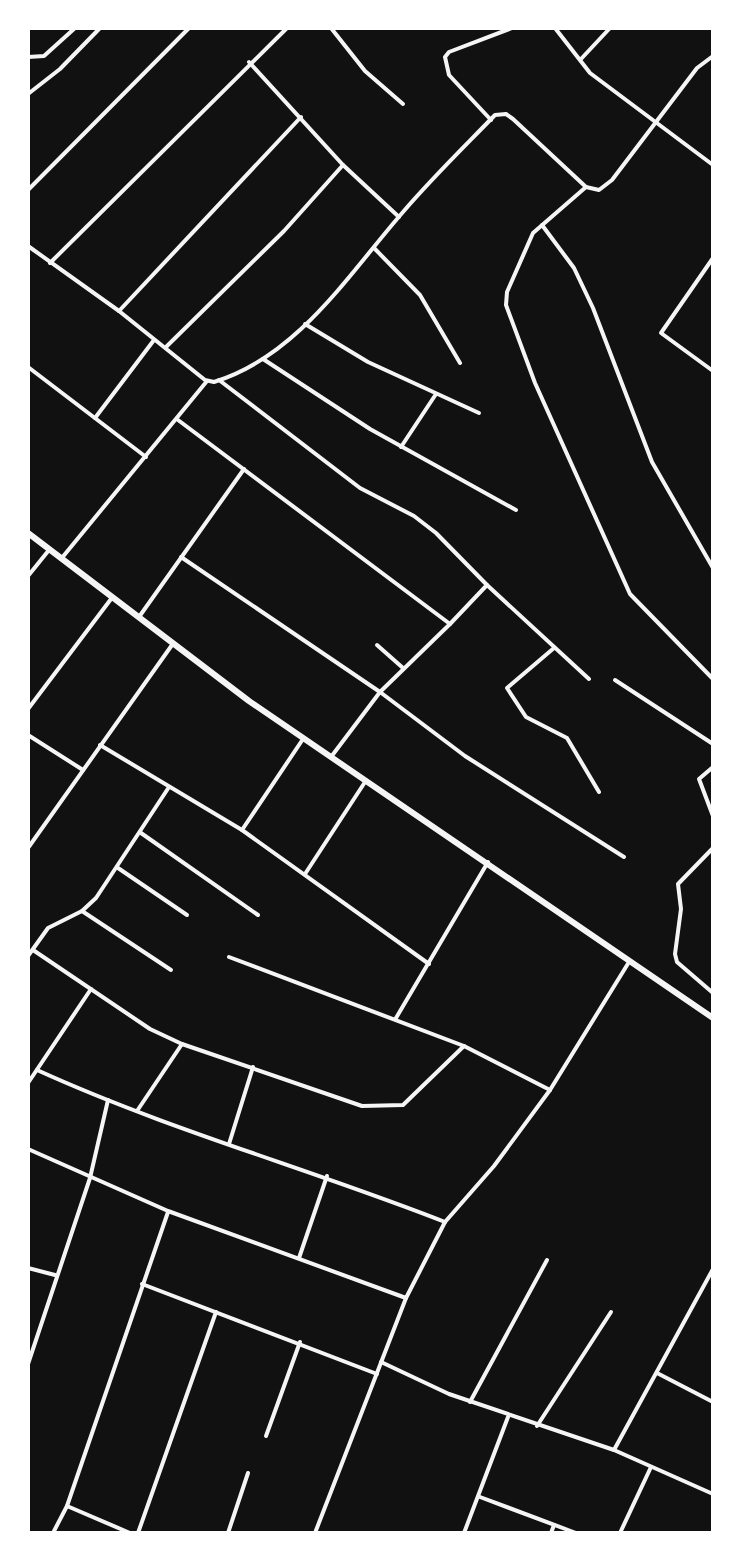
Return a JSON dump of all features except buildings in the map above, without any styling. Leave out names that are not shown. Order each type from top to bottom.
[{"type":"main road","points":[[28,533],[172,645],[365,782],[488,861],[713,1018]]},
{"type":"street","points":[[28,57],[44,56],[75,28]]},
{"type":"street","points":[[28,94],[60,69],[100,28]]},
{"type":"street","points":[[28,190],[189,28]]},
{"type":"street","points":[[50,263],[249,62],[287,28]]},
{"type":"street","points":[[331,28],[365,71],[403,104]]},
{"type":"street","points":[[491,120],[449,75],[445,57],[449,52],[512,28]]},
{"type":"street","points":[[555,28],[590,73],[713,165]]},
{"type":"street","points":[[581,59],[610,28]]},
{"type":"street","points":[[28,246],[119,311],[207,381],[219,380],[263,359],[305,324],[399,217],[501,113],[513,119],[586,187],[599,190],[612,180],[655,119],[697,68],[713,56]]},
{"type":"street","points":[[249,62],[343,165],[399,217]]},
{"type":"street","points":[[119,311],[301,117]]},
{"type":"street","points":[[166,348],[284,231],[343,165]]},
{"type":"street","points":[[586,187],[530,238],[506,299],[535,383],[630,594],[713,679]]},
{"type":"street","points":[[542,225],[580,282],[652,462],[691,536],[713,568]]},
{"type":"street","points":[[374,248],[420,295],[460,363]]},
{"type":"street","points":[[713,258],[661,333],[713,371]]},
{"type":"street","points":[[305,324],[368,362],[479,413]]},
{"type":"street","points":[[95,418],[155,339]]},
{"type":"street","points":[[263,359],[401,447],[516,510]]},
{"type":"street","points":[[28,367],[146,457]]},
{"type":"street","points":[[219,380],[360,488],[414,516],[436,533],[487,585],[589,679]]},
{"type":"street","points":[[61,559],[207,381]]},
{"type":"street","points":[[401,447],[436,394]]},
{"type":"street","points":[[178,420],[450,624]]},
{"type":"street","points":[[138,619],[244,469]]},
{"type":"street","points":[[28,576],[49,550]]},
{"type":"street","points":[[181,557],[380,692],[465,756],[624,857]]},
{"type":"street","points":[[331,757],[380,692],[487,585]]},
{"type":"street","points":[[28,709],[111,599]]},
{"type":"street","points":[[28,848],[172,645]]},
{"type":"street","points":[[377,645],[403,668]]},
{"type":"street","points":[[554,648],[507,688],[526,717],[567,738],[599,792]]},
{"type":"street","points":[[615,680],[713,744]]},
{"type":"street","points":[[28,735],[83,770]]},
{"type":"street","points":[[242,830],[304,738]]},
{"type":"street","points":[[100,745],[242,830],[429,964]]},
{"type":"street","points":[[713,767],[699,779],[713,816]]},
{"type":"street","points":[[305,874],[365,782]]},
{"type":"street","points":[[28,956],[48,928],[82,911],[118,868],[169,787]]},
{"type":"street","points":[[141,833],[258,915]]},
{"type":"street","points":[[713,848],[678,884],[681,909],[675,954],[677,962],[713,993]]},
{"type":"street","points":[[396,1018],[488,861]]},
{"type":"street","points":[[118,868],[187,915]]},
{"type":"street","points":[[82,911],[171,970]]},
{"type":"street","points":[[33,950],[150,1029],[182,1044],[362,1106],[398,1106],[427,1085],[464,1046]]},
{"type":"street","points":[[229,957],[464,1046],[550,1090]]},
{"type":"street","points":[[315,1533],[406,1298],[445,1222],[494,1166],[550,1090],[629,962]]},
{"type":"street","points":[[28,1083],[91,989]]},
{"type":"street","points":[[137,1111],[182,1044]]},
{"type":"street","points":[[229,1144],[253,1067]]},
{"type":"street","points":[[37,1070],[137,1111],[327,1176],[445,1222]]},
{"type":"street","points":[[28,1364],[55,1275],[90,1178],[108,1100]]},
{"type":"street","points":[[28,1149],[168,1211],[406,1298]]},
{"type":"street","points":[[299,1258],[327,1176]]},
{"type":"street","points":[[53,1533],[67,1506],[168,1211]]},
{"type":"street","points":[[470,1402],[547,1260]]},
{"type":"street","points":[[28,1268],[55,1275]]},
{"type":"street","points":[[614,1450],[713,1269]]},
{"type":"street","points":[[142,1284],[377,1374]]},
{"type":"street","points":[[138,1533],[216,1312]]},
{"type":"street","points":[[537,1426],[611,1312]]},
{"type":"street","points":[[266,1436],[300,1342]]},
{"type":"street","points":[[381,1362],[508,1417],[614,1450],[713,1494]]},
{"type":"street","points":[[657,1373],[713,1402]]},
{"type":"street","points":[[464,1533],[508,1417]]},
{"type":"street","points":[[620,1533],[651,1467]]},
{"type":"street","points":[[228,1533],[248,1473]]},
{"type":"street","points":[[480,1497],[576,1533]]},
{"type":"street","points":[[67,1506],[130,1533]]},
{"type":"street","points":[[551,1533],[554,1525]]}]
